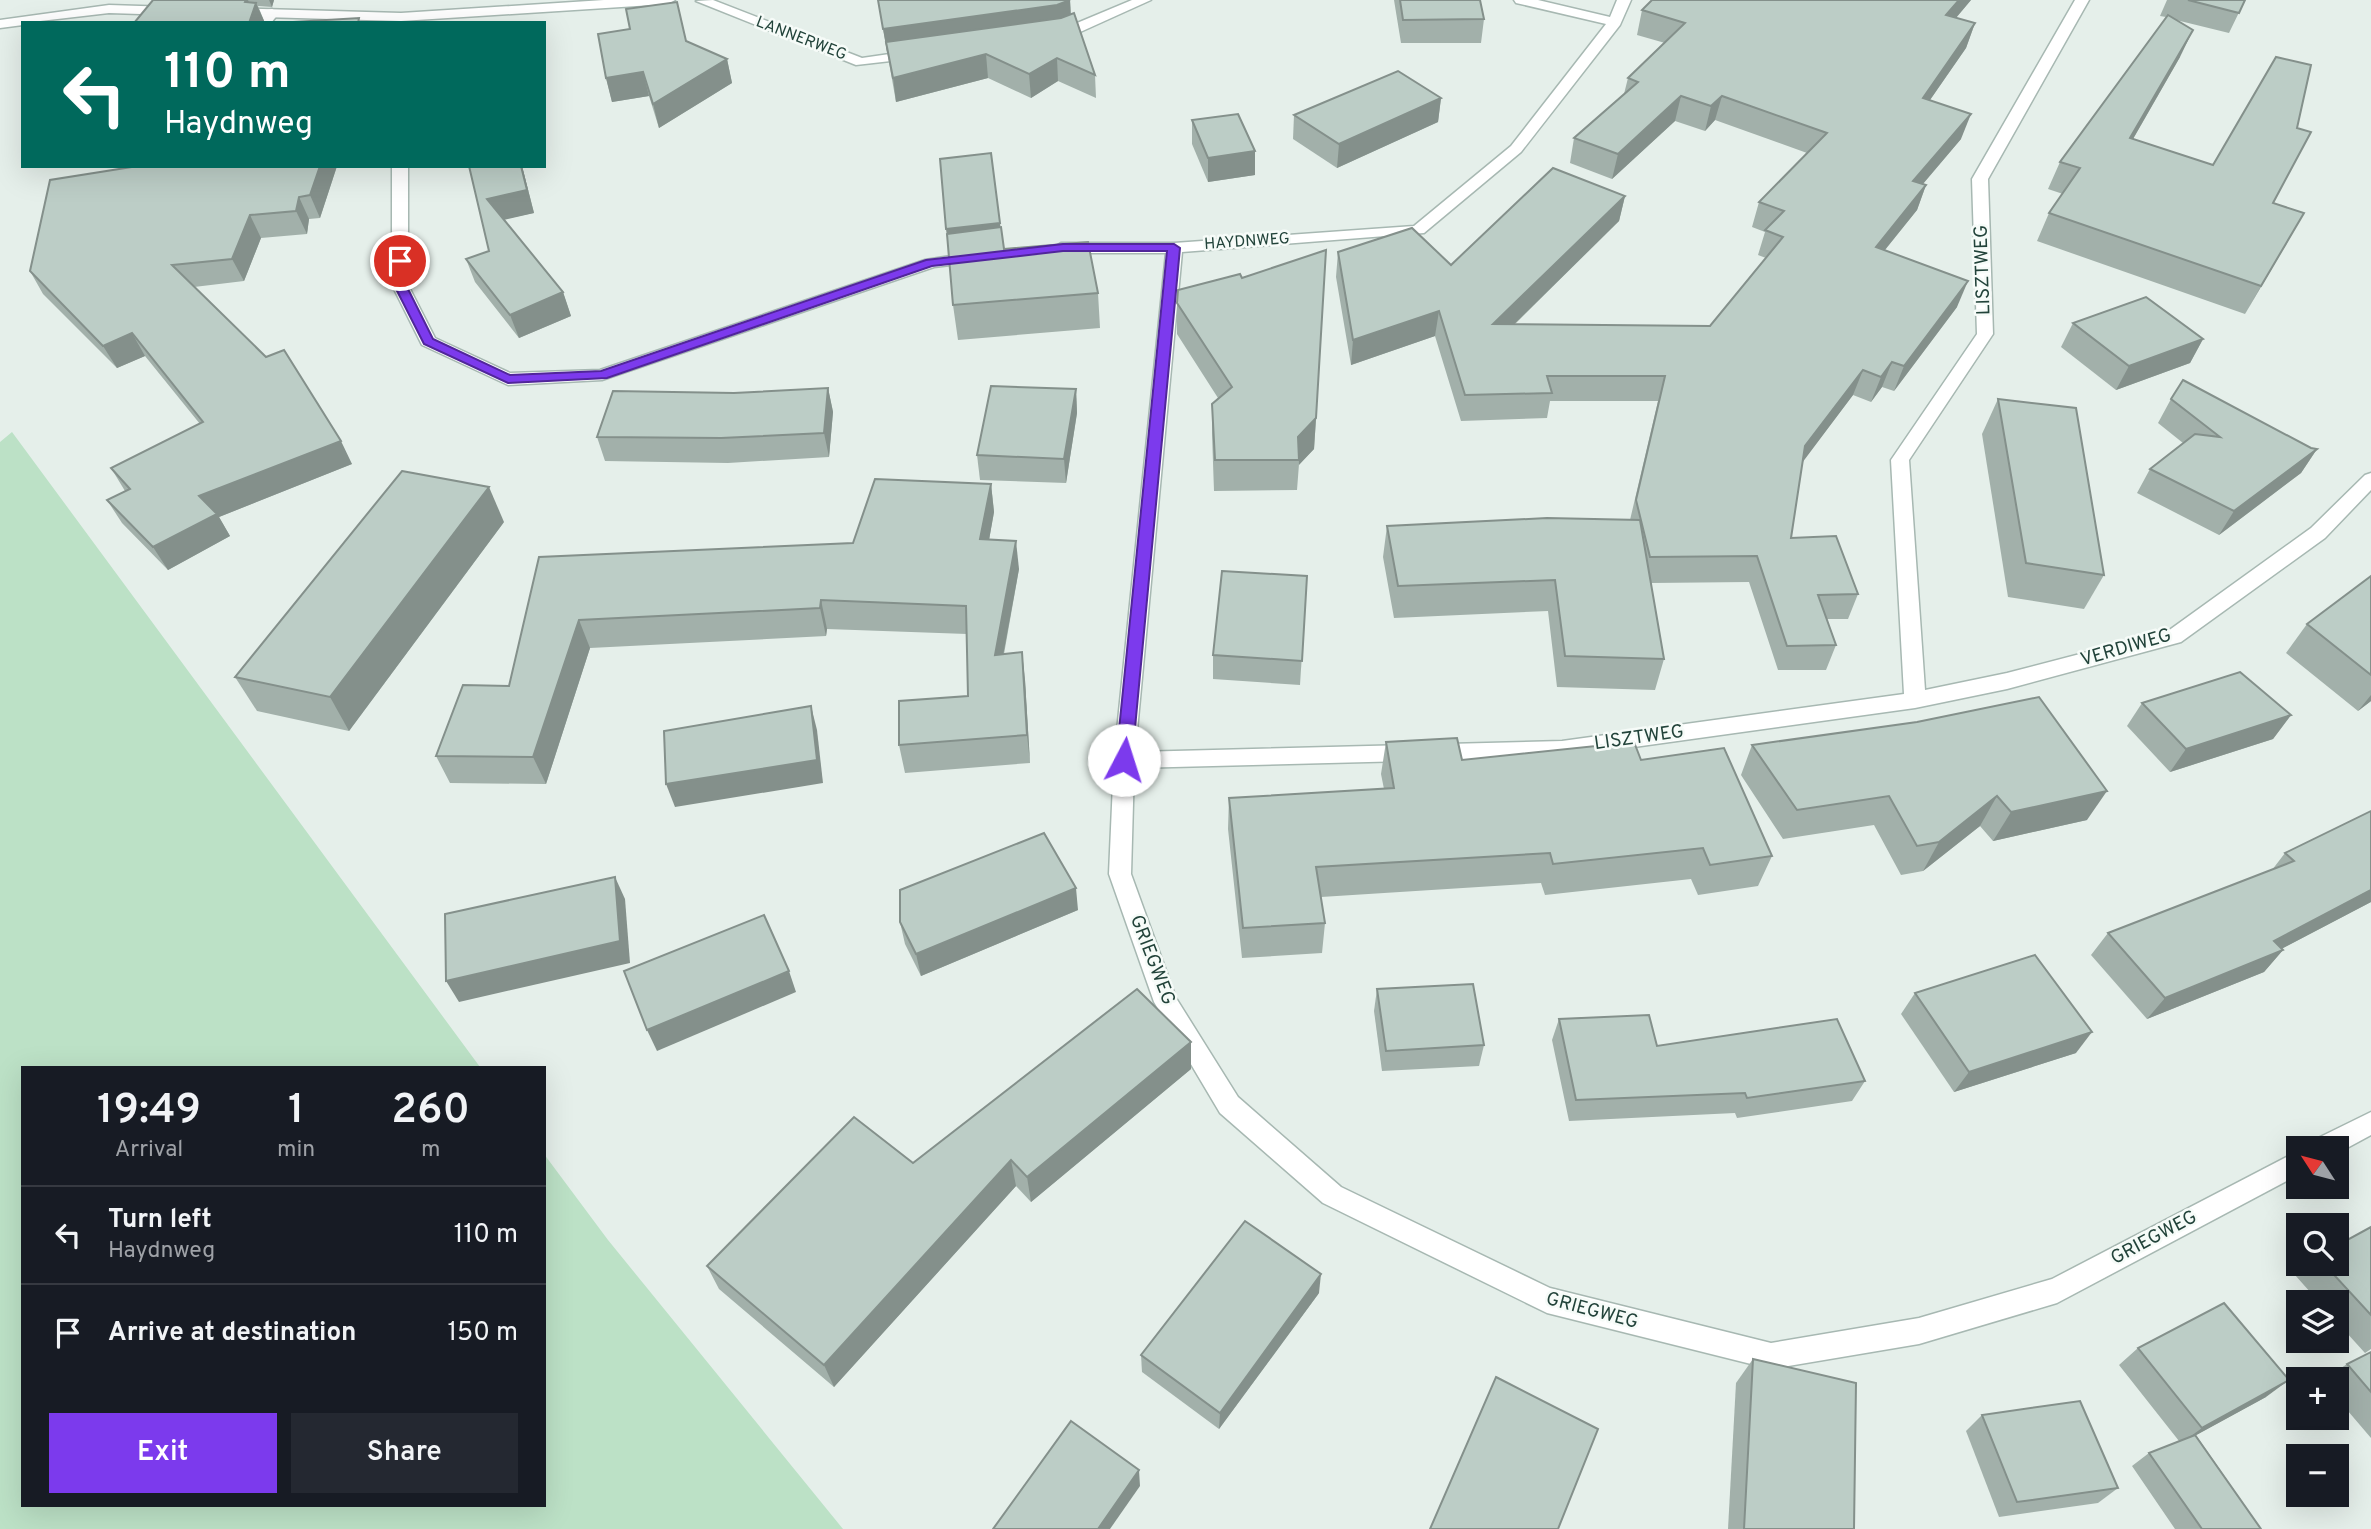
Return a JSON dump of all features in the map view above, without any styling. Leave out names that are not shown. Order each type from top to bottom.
[{"type":"street","points":[[401,20],[406,0]]},
{"type":"street","points":[[217,12],[268,18],[401,20],[682,0]]},
{"type":"street","points":[[692,1],[708,0]]},
{"type":"street","points":[[1037,38],[1062,35],[1144,0]]},
{"type":"street","points":[[1521,0],[1615,22]]},
{"type":"street","name":"HAYDNWEG","points":[[1050,249],[1174,248],[1418,230],[1516,149],[1615,22],[1624,0]]},
{"type":"street","name":"LISZTWEG","points":[[1124,760],[1562,749],[1915,700],[1900,460],[1985,334],[1980,179],[2082,0]]},
{"type":"street","name":"LANNERWEG","points":[[703,1],[861,62],[936,51]]},
{"type":"street","points":[[22,21],[109,9],[190,11]]},
{"type":"street","points":[[0,24],[21,21]]},
{"type":"street","points":[[400,168],[400,285],[428,341],[508,379],[602,376],[930,263],[997,255]]},
{"type":"street","points":[[1124,760],[1174,248]]},
{"type":"street","name":"VERDIWEG","points":[[1915,700],[2007,681],[2174,637],[2318,533],[2371,480]]},
{"type":"street","name":"GRIEGWEG","points":[[1124,760],[1120,874],[1166,1002],[1229,1105],[1332,1195],[1547,1300],[1771,1356],[1919,1331],[2057,1290],[2286,1167]]},
{"type":"street","points":[[2345,1136],[2371,1122]]},
{"type":"green space","points":[[12,432],[479,1066],[21,1066],[21,1507],[546,1507],[546,1157],[608,1240],[843,1529],[0,1529],[0,442]]},
{"type":"building","points":[[153,0],[246,0],[245,2],[256,3],[250,21],[136,21]]},
{"type":"building","points":[[878,0],[1070,0],[1057,5],[883,29]]},
{"type":"building","points":[[1400,0],[1480,0],[1484,19],[1403,20]]},
{"type":"building","points":[[1652,0],[1959,0],[1946,15],[1975,23],[1923,98],[1971,114],[1913,181],[1926,185],[1876,247],[1968,281],[1904,366],[1892,362],[1881,377],[1863,370],[1805,446],[1791,538],[1836,536],[1858,594],[1818,595],[1836,645],[1787,646],[1757,556],[1650,557],[1636,500],[1665,376],[1547,376],[1552,393],[1465,395],[1439,311],[1353,340],[1338,252],[1412,228],[1451,265],[1553,168],[1625,196],[1493,324],[1710,326],[1783,237],[1765,230],[1784,211],[1759,202],[1827,133],[1722,96],[1711,106],[1681,96],[1618,154],[1574,138],[1638,82],[1628,78],[1685,23],[1642,10]]},
{"type":"building","points":[[2188,0],[2245,0],[2239,13]]},
{"type":"building","points":[[677,2],[686,41],[727,59],[653,104],[643,72],[606,78],[598,34],[630,29],[626,9]]},
{"type":"building","points":[[1074,13],[1095,75],[1057,58],[1029,74],[986,54],[893,78],[886,42],[1061,18]]},
{"type":"building","points":[[2168,15],[2193,30],[2130,138],[2213,165],[2276,57],[2311,65],[2297,128],[2311,132],[2273,203],[2304,213],[2261,286],[2049,213],[2080,168],[2060,162]]},
{"type":"building","points":[[359,18],[358,21],[309,21]]},
{"type":"building","points":[[1398,71],[1441,98],[1339,144],[1294,115]]},
{"type":"building","points":[[1238,114],[1255,151],[1208,158],[1192,120]]},
{"type":"building","points":[[991,153],[1000,223],[946,229],[940,159]]},
{"type":"building","points":[[125,168],[319,168],[310,195],[299,197],[296,211],[250,215],[232,259],[172,265],[266,357],[284,350],[341,441],[199,496],[217,514],[153,547],[107,500],[130,489],[111,468],[203,422],[132,333],[103,346],[30,271],[50,180]]},
{"type":"building","points":[[469,168],[522,168],[527,190],[487,199],[563,292],[510,315],[466,259],[489,251]]},
{"type":"building","points":[[1001,227],[1004,249],[1088,242],[1098,293],[953,305],[947,234]]},
{"type":"building","points":[[1326,250],[1316,418],[1298,437],[1299,460],[1215,460],[1212,404],[1232,387],[1177,303],[1178,290],[1240,274],[1242,278]]},
{"type":"building","points":[[2146,297],[2203,339],[2129,366],[2073,323]]},
{"type":"building","points":[[2183,380],[2317,449],[2234,511],[2150,469],[2195,434],[2220,437],[2171,399]]},
{"type":"building","points":[[991,386],[1076,389],[1064,459],[977,455]]},
{"type":"building","points":[[828,388],[824,433],[721,438],[597,437],[613,391],[734,393]]},
{"type":"building","points":[[1998,399],[2076,408],[2104,575],[2026,563]]},
{"type":"building","points":[[402,471],[489,487],[330,697],[235,677]]},
{"type":"building","points":[[875,479],[991,484],[980,539],[1016,541],[995,655],[1022,652],[1027,735],[899,745],[899,701],[968,696],[966,606],[821,600],[820,608],[579,620],[533,757],[436,756],[463,685],[509,686],[539,557],[853,543]]},
{"type":"building","points":[[1547,518],[1640,520],[1664,659],[1565,656],[1555,580],[1398,586],[1387,526]]},
{"type":"building","points":[[1222,571],[1307,576],[1302,661],[1213,655]]},
{"type":"building","points":[[2371,576],[2371,675],[2307,624]]},
{"type":"building","points":[[2240,672],[2291,715],[2186,749],[2142,703]]},
{"type":"building","points":[[2039,697],[2107,791],[2011,812],[1997,796],[1939,842],[1917,846],[1889,796],[1797,810],[1752,745],[1917,722]]},
{"type":"building","points":[[811,706],[817,760],[666,784],[664,731]]},
{"type":"building","points":[[1457,738],[1462,760],[1634,742],[1641,760],[1724,748],[1772,856],[1710,865],[1703,848],[1553,864],[1550,853],[1316,867],[1325,923],[1243,928],[1229,798],[1394,788],[1386,742]]},
{"type":"building","points":[[2371,811],[2371,890],[2274,941],[2283,950],[2165,998],[2108,933],[2294,861],[2285,853]]},
{"type":"building","points":[[1044,833],[1076,888],[916,954],[900,922],[900,890]]},
{"type":"building","points":[[615,877],[620,941],[446,981],[445,914]]},
{"type":"building","points":[[764,915],[789,971],[647,1030],[624,971]]},
{"type":"building","points":[[2035,955],[2092,1032],[1969,1072],[1915,993]]},
{"type":"building","points":[[1473,984],[1484,1045],[1386,1051],[1377,989]]},
{"type":"building","points":[[1137,989],[1191,1042],[1027,1177],[1011,1160],[824,1365],[707,1266],[854,1117],[913,1163]]},
{"type":"building","points":[[1649,1015],[1657,1046],[1837,1019],[1865,1081],[1747,1098],[1745,1093],[1576,1100],[1559,1019]]},
{"type":"building","points":[[1245,1221],[1321,1274],[1220,1413],[1141,1355]]},
{"type":"building","points":[[2371,1227],[2371,1315],[2335,1276],[2349,1276],[2349,1239]]},
{"type":"building","points":[[2224,1303],[2286,1376],[2286,1382],[2202,1428],[2138,1348]]},
{"type":"building","points":[[2371,1352],[2371,1392],[2347,1364]]},
{"type":"building","points":[[1753,1359],[1856,1383],[1854,1529],[1744,1529]]},
{"type":"building","points":[[1496,1377],[1598,1429],[1558,1529],[1430,1529]]},
{"type":"building","points":[[2080,1401],[2118,1488],[2017,1502],[1982,1415]]},
{"type":"building","points":[[1071,1421],[1139,1470],[1098,1529],[993,1529]]},
{"type":"building","points":[[2195,1435],[2261,1529],[2202,1529],[2149,1453]]},
{"type":"route","points":[[400,261],[400,285],[428,341],[508,379],[602,376],[930,263],[1063,247],[1174,248],[1124,760]]}]
